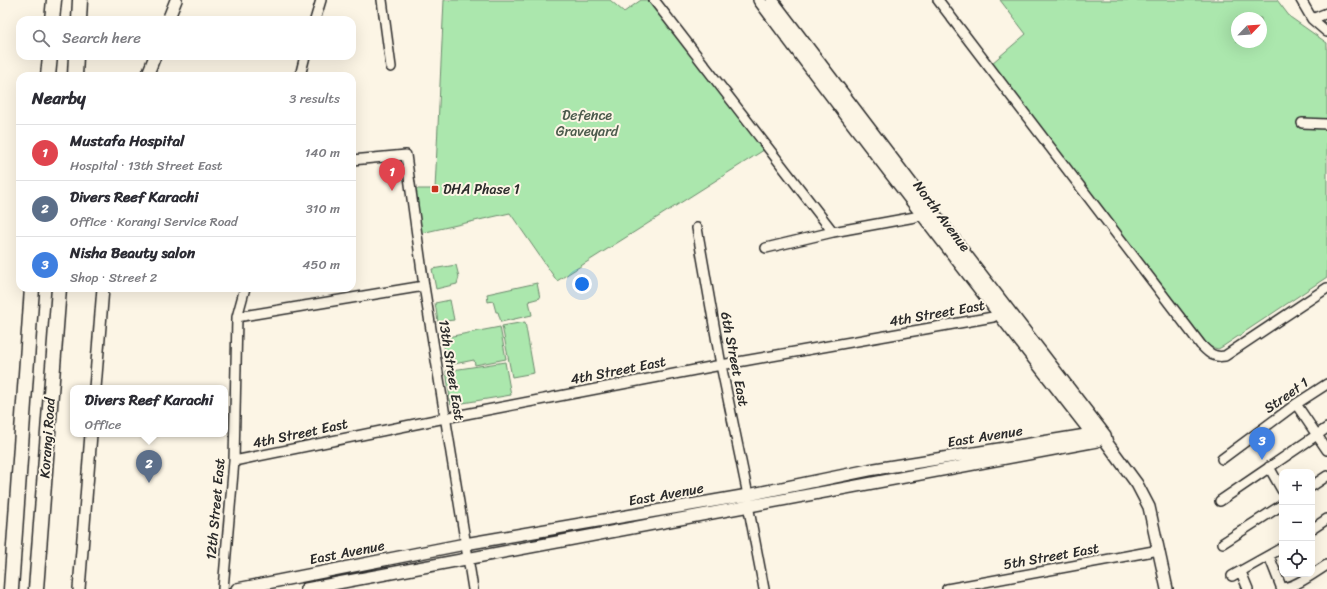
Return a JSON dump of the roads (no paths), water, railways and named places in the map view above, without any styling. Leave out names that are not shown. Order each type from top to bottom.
[{"type":"main road","points":[[52,16],[54,0]]},
{"type":"main road","points":[[79,16],[80,0]]},
{"type":"main road","points":[[48,72],[50,60]]},
{"type":"main road","points":[[75,72],[76,60]]},
{"type":"main road","name":"Korangi Road","points":[[11,589],[32,292]]},
{"type":"main road","name":"Korangi Road","points":[[36,589],[59,292]]},
{"type":"street","points":[[170,16],[176,0]]},
{"type":"street","points":[[316,16],[321,0]]},
{"type":"street","points":[[382,0],[391,67]]},
{"type":"street","points":[[654,0],[833,232]]},
{"type":"street","name":"North Avenue","points":[[759,0],[856,129],[925,211]]},
{"type":"street","name":"North Avenue","points":[[772,0],[925,211],[1137,484],[1149,507],[1167,589]]},
{"type":"street","points":[[938,0],[1209,353],[1218,357],[1225,356],[1327,288]]},
{"type":"street","points":[[1301,0],[1312,19],[1327,32]]},
{"type":"street","points":[[1312,19],[1327,13]]},
{"type":"street","points":[[149,72],[153,60]]},
{"type":"street","points":[[301,72],[304,60]]},
{"type":"street","points":[[1302,123],[1327,124]]},
{"type":"street","name":"13th Street East","points":[[356,160],[406,154],[424,286],[472,589]]},
{"type":"street","points":[[766,248],[833,232],[915,217],[925,211]]},
{"type":"street","name":"6th Street East","points":[[697,228],[721,365],[764,589]]},
{"type":"street","points":[[238,317],[424,286]]},
{"type":"street","points":[[95,385],[103,292]]},
{"type":"street","name":"12th Street East","points":[[222,589],[234,461],[238,317],[244,292]]},
{"type":"street","name":"4th Street East","points":[[234,461],[721,365],[992,317],[1002,311]]},
{"type":"street","name":"Street 1","points":[[1222,459],[1296,404],[1327,384]]},
{"type":"street","points":[[1296,404],[1316,436],[1327,450]]},
{"type":"street","points":[[1220,501],[1327,428]]},
{"type":"street","name":"East Avenue","points":[[237,589],[465,544],[748,500],[856,487],[1100,436]]},
{"type":"street","points":[[79,589],[91,437]]},
{"type":"street","points":[[1269,467],[1279,485]]},
{"type":"street","points":[[1315,484],[1327,476]]},
{"type":"street","name":"East Avenue","points":[[306,589],[468,560],[748,500]]},
{"type":"street","points":[[1223,543],[1279,507]]},
{"type":"street","points":[[1315,527],[1327,519]]},
{"type":"street","name":"5th Street East","points":[[948,589],[1159,550]]},
{"type":"street","points":[[1232,576],[1279,550]]},
{"type":"street","points":[[1269,556],[1281,588],[1286,588],[1327,565]]},
{"type":"street","points":[[1241,572],[1248,589]]},
{"type":"place","name":"DHA Phase 1","points":[[435,189]]},
{"type":"place","name":"Mustafa Hospital","points":[[392,191]]},
{"type":"place","name":"Nisha Beauty salon","points":[[1262,460]]},
{"type":"place","name":"Divers Reef Karachi","points":[[149,483]]},
{"type":"park label","name":"Defence Graveyard","points":[[587,124]]}]
